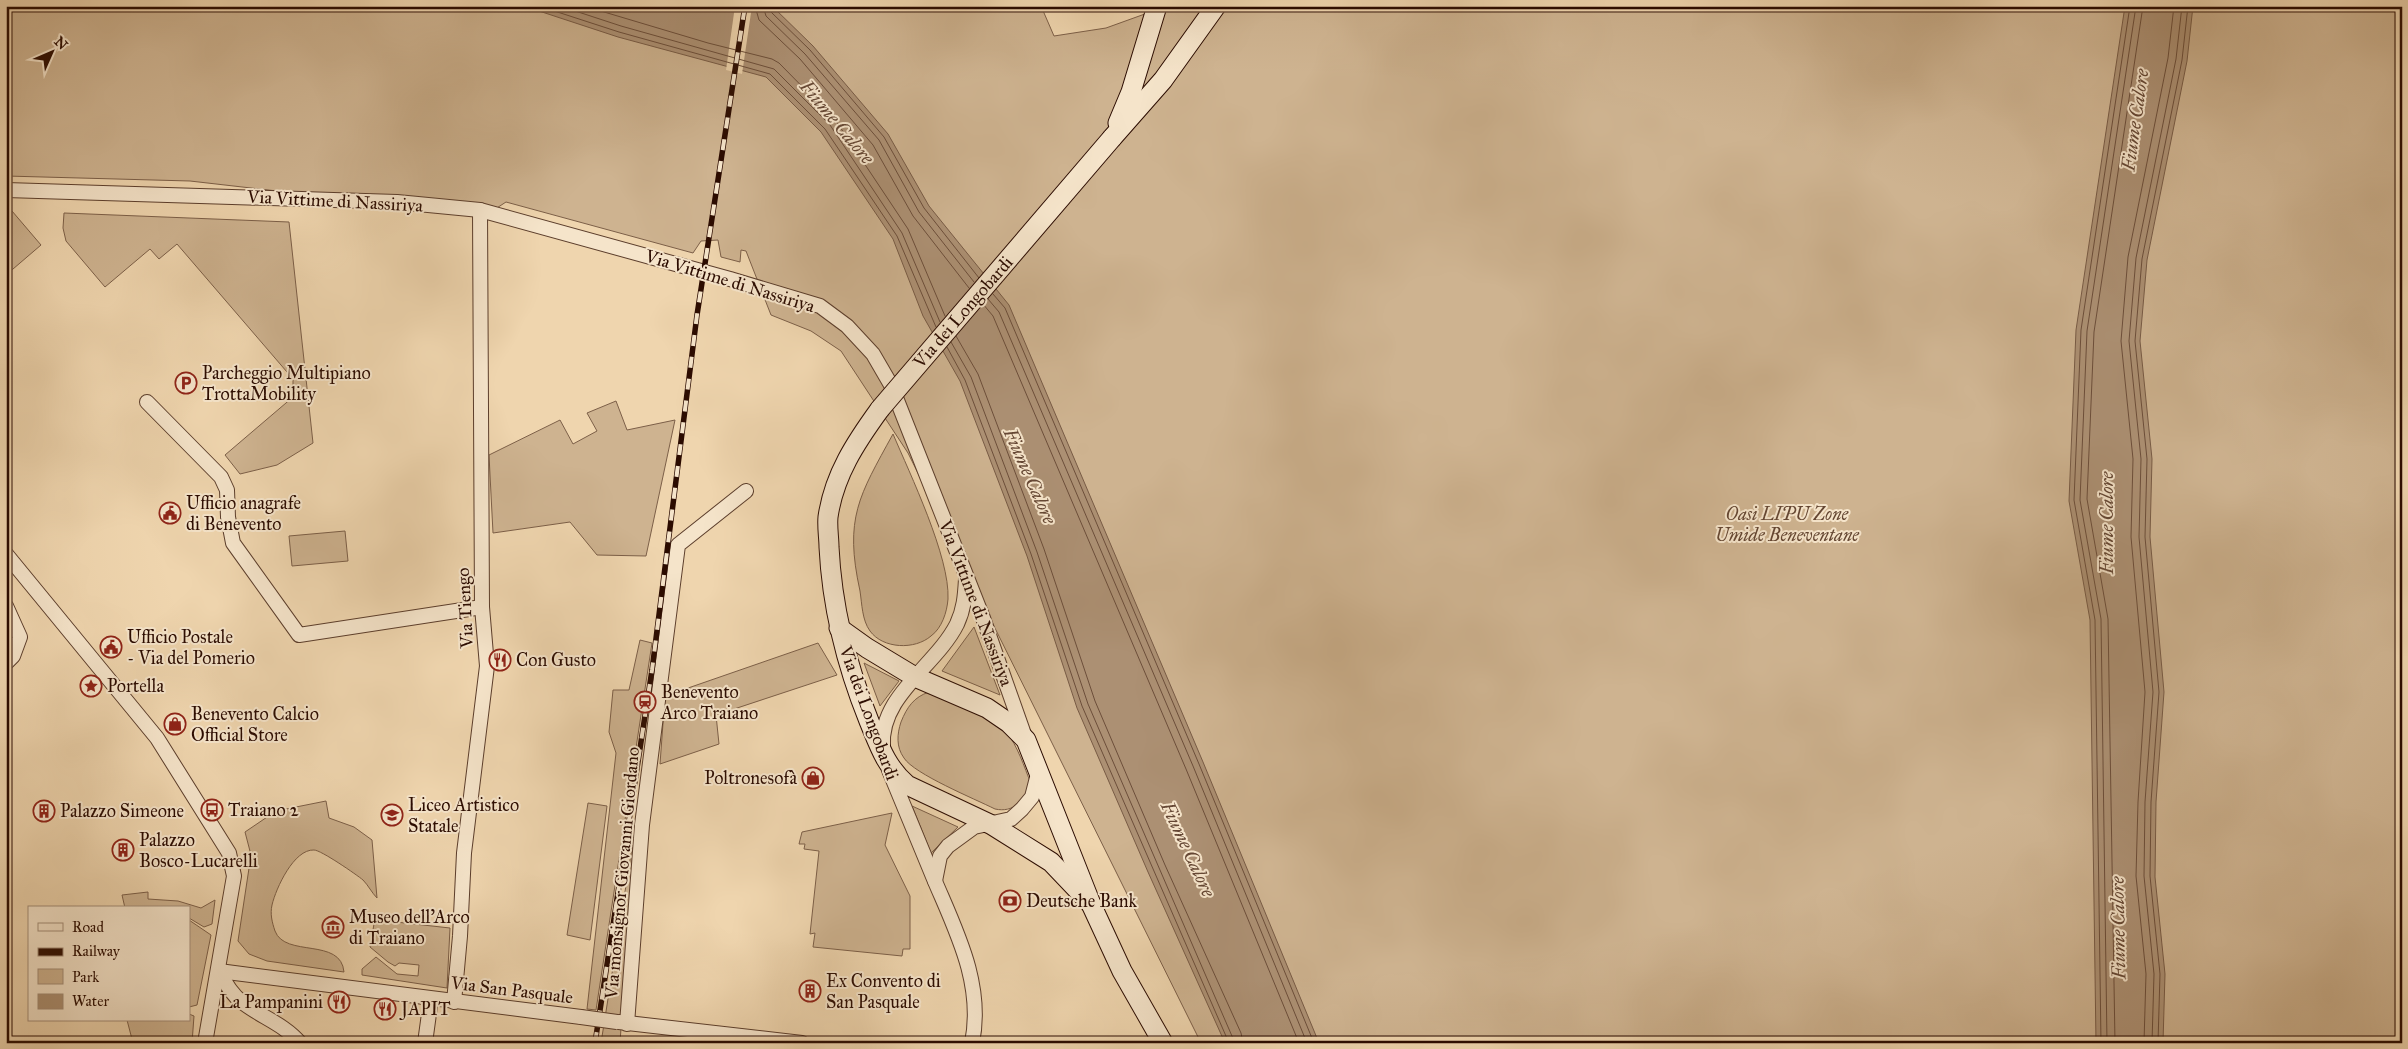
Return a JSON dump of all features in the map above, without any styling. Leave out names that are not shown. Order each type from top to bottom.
[{"type":"main road","name":"Via dei Longobardi","points":[[1112,138],[1131,92],[1157,6]]},
{"type":"main road","name":"Via dei Longobardi","points":[[884,759],[846,660],[839,628],[831,572],[828,518],[840,472],[858,439],[880,409],[1163,80],[1216,6]]},
{"type":"main road","points":[[839,628],[866,648],[915,677],[987,708],[1009,723],[1026,740]]},
{"type":"main road","name":"Via Vittime di Nassiriya","points":[[1026,740],[1091,904],[1122,971],[1163,1043]]},
{"type":"main road","points":[[884,759],[896,776],[907,785],[992,825],[1051,862],[1091,904]]},
{"type":"street","name":"Via Vittime di Nassiriya","points":[[6,190],[397,202],[480,210],[730,278],[820,306],[847,326],[873,354],[891,384],[966,577],[984,618],[1026,740]]},
{"type":"street","name":"Via Tiengo","points":[[454,1002],[460,936],[464,852],[487,666],[482,606],[480,210]]},
{"type":"street","points":[[147,402],[221,477],[227,490],[228,517],[233,543],[299,635],[482,606]]},
{"type":"street","name":"Via monsignor Giovanni Giordano","points":[[622,1023],[642,825],[678,545],[746,491]]},
{"type":"street","points":[[6,554],[66,628],[125,696],[157,738],[229,854],[234,876],[205,1043]]},
{"type":"street","points":[[884,759],[882,732],[891,709],[956,626],[964,608],[966,577]]},
{"type":"street","points":[[6,606],[20,637],[13,656],[6,663]]},
{"type":"street","name":"Via dei Longobardi","points":[[884,759],[964,948],[972,979],[974,1005],[972,1043]]},
{"type":"street","points":[[935,881],[940,856],[948,846],[974,827],[992,825],[1011,819],[1032,797],[1039,770]]},
{"type":"street","points":[[219,971],[231,992],[242,1002],[280,1025],[300,1043]]},
{"type":"street","name":"Via San Pasquale","points":[[219,971],[622,1023],[802,1043]]},
{"type":"street","points":[[425,1043],[431,999]]},
{"type":"green space","name":"Oasi LIPU Zone Umide Beneventane","points":[[6,6],[1041,6],[1054,36],[1106,28],[1167,6],[2402,6],[2402,1043],[1201,1043],[908,453],[841,351],[811,331],[771,315],[746,251],[741,250],[740,262],[721,257],[718,240],[701,241],[693,253],[506,202],[486,215],[190,181],[6,176]]},
{"type":"green space","points":[[6,211],[12,211],[41,245],[6,275]]},
{"type":"green space","points":[[64,213],[289,222],[313,443],[277,465],[240,474],[225,455],[293,397],[293,379],[177,244],[159,259],[150,249],[105,287],[66,241],[63,228]]},
{"type":"green space","points":[[616,401],[627,430],[675,420],[646,556],[597,555],[570,522],[493,533],[489,455],[560,420],[573,444],[597,431],[587,413]]},
{"type":"green space","points":[[893,434],[936,539],[947,581],[948,599],[945,614],[935,633],[917,644],[899,646],[876,637],[867,627],[855,566],[854,544],[854,526],[863,492]]},
{"type":"green space","points":[[345,531],[348,561],[292,566],[289,536]]},
{"type":"green space","points":[[974,627],[1000,695],[942,671]]},
{"type":"green space","points":[[640,640],[652,643],[596,1010],[587,1009],[616,753],[609,732],[613,690],[629,690]]},
{"type":"green space","points":[[818,643],[837,675],[716,715],[719,744],[660,764],[665,696]]},
{"type":"green space","points":[[864,663],[899,681],[880,706]]},
{"type":"green space","points":[[929,692],[982,716],[1006,731],[1017,750],[1031,784],[1025,796],[1017,804],[1008,809],[995,809],[932,779],[904,758],[901,754],[898,740],[901,722],[912,703]]},
{"type":"green space","points":[[326,801],[329,818],[354,827],[372,840],[377,898],[365,882],[331,858],[318,851],[307,851],[293,862],[287,871],[274,898],[271,915],[275,931],[281,939],[290,944],[333,955],[341,961],[344,972],[267,961],[249,954],[238,941],[251,855],[245,832],[276,811]]},
{"type":"green space","points":[[588,803],[607,806],[590,940],[567,935]]},
{"type":"green space","points":[[912,806],[958,827],[931,853]]},
{"type":"green space","points":[[892,813],[885,845],[910,896],[910,949],[903,949],[902,956],[813,947],[815,933],[810,934],[819,851],[804,849],[805,844],[799,844],[802,832]]},
{"type":"green space","points":[[634,835],[620,1043],[601,1043]]},
{"type":"green space","points":[[148,892],[148,899],[178,901],[201,908],[215,900],[212,924],[204,927],[190,919],[190,906],[125,906],[122,895]]},
{"type":"green space","points":[[378,920],[450,928],[447,988],[362,975],[362,969],[376,957],[397,974],[418,976],[419,965],[399,963],[395,966],[370,947],[374,924]]},
{"type":"green space","points":[[190,921],[211,935],[197,1005],[190,1007]]},
{"type":"green space","points":[[190,1014],[194,1016],[192,1043],[133,1043],[128,1022],[190,1022]]},
{"type":"water","name":"Fiume Calore","points":[[510,6],[772,6],[813,46],[888,134],[929,206],[1009,305],[1203,762],[1319,1043],[1225,1043],[1077,708],[1027,556],[960,381],[923,316],[893,239],[821,132],[766,77],[618,37],[539,11]]},
{"type":"water","name":"Fiume Calore","points":[[2125,6],[2193,6],[2187,61],[2147,260],[2140,341],[2152,459],[2150,537],[2164,692],[2156,802],[2155,877],[2165,974],[2163,1043],[2096,1043],[2090,620],[2069,501],[2076,330]]},
{"type":"pier","points":[[735,6],[752,6],[742,74],[726,70]]},
{"type":"railway","points":[[595,1043],[652,670],[697,315],[745,6]]},
{"type":"place","name":"Parcheggio Multipiano TrottaMobility","points":[[186,383]]},
{"type":"place","name":"Ufficio anagrafe di Benevento","points":[[170,513]]},
{"type":"place","name":"Ufficio Postale - Via del Pomerio","points":[[111,647]]},
{"type":"place","name":"Con Gusto","points":[[500,660]]},
{"type":"place","name":"Portella","points":[[91,686]]},
{"type":"place","name":"Benevento Arco Traiano","points":[[645,702]]},
{"type":"place","name":"Benevento Calcio Official Store","points":[[175,724]]},
{"type":"place","name":"Poltronesofà","points":[[813,778]]},
{"type":"place","name":"Traiano 2","points":[[212,810]]},
{"type":"place","name":"Palazzo Simeone","points":[[44,811]]},
{"type":"place","name":"Liceo Artistico Statale","points":[[392,815]]},
{"type":"place","name":"Palazzo Bosco-Lucarelli","points":[[123,850]]},
{"type":"place","name":"Deutsche Bank","points":[[1010,901]]},
{"type":"place","name":"Museo dell'Arco di Traiano","points":[[333,927]]},
{"type":"place","name":"Ex Convento di San Pasquale","points":[[810,991]]},
{"type":"place","name":"La Pampanini","points":[[339,1002]]},
{"type":"place","name":"JAPIT","points":[[385,1009]]}]
